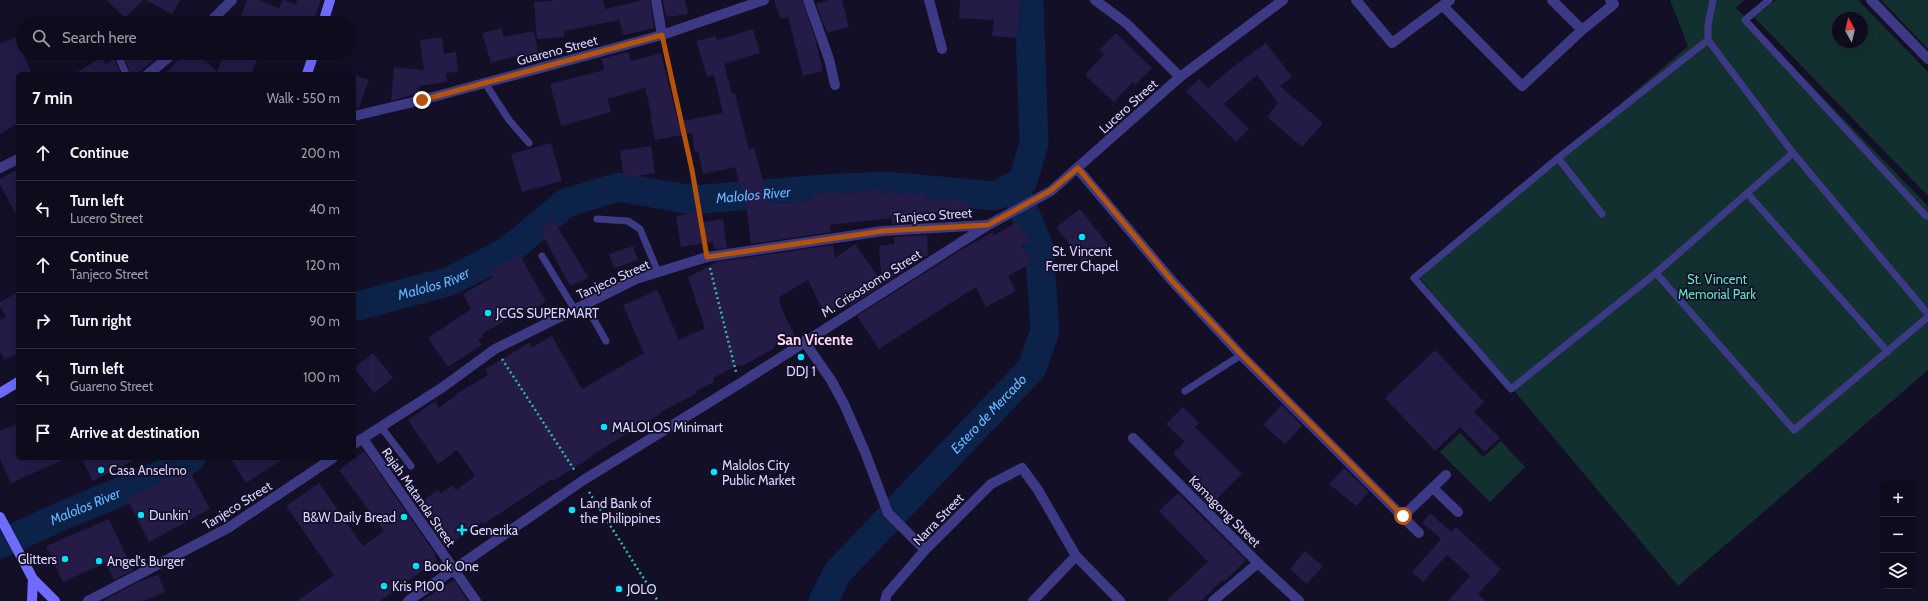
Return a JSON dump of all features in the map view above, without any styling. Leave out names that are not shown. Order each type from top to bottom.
[{"type":"main road","points":[[325,16],[330,0]]},
{"type":"main road","points":[[308,72],[312,60]]},
{"type":"main road","points":[[0,392],[16,383]]},
{"type":"main road","points":[[3,521],[33,579],[55,601]]},
{"type":"main road","points":[[32,601],[33,579]]},
{"type":"street","points":[[216,16],[232,0]]},
{"type":"street","points":[[656,0],[662,35]]},
{"type":"street","name":"Guareno Street","points":[[356,116],[422,100],[662,35],[764,0]]},
{"type":"street","points":[[808,0],[829,59],[834,84]]},
{"type":"street","points":[[929,0],[942,50]]},
{"type":"street","points":[[1095,0],[1126,23],[1180,77]]},
{"type":"street","name":"Lucero Street","points":[[988,225],[1050,191],[1180,77],[1282,0]]},
{"type":"street","points":[[1356,0],[1392,43],[1447,3],[1522,86],[1582,30],[1614,4],[1610,0]]},
{"type":"street","points":[[1552,0],[1582,30]]},
{"type":"street","points":[[1871,0],[1928,59]]},
{"type":"street","points":[[150,72],[165,60]]},
{"type":"street","points":[[0,168],[16,160]]},
{"type":"street","points":[[1078,168],[1173,282],[1241,354],[1419,533]]},
{"type":"street","name":"Tanjeco Street","points":[[358,442],[443,387],[495,349],[636,279],[707,257],[883,231],[988,225]]},
{"type":"street","name":"M. Crisostomo Street","points":[[408,601],[582,481],[739,384],[804,341],[988,225]]},
{"type":"street","points":[[804,341],[831,380],[844,404],[888,513],[925,550]]},
{"type":"street","name":"Kamagong Street","points":[[1133,438],[1258,563],[1299,601]]},
{"type":"street","name":"Rajah Matanda Street","points":[[358,442],[476,601]]},
{"type":"street","name":"Tanjeco Street","points":[[88,601],[228,528],[331,460]]},
{"type":"street","name":"Narra Street","points":[[885,601],[886,594],[925,550],[991,484],[1022,468],[1038,490],[1076,556]]},
{"type":"street","points":[[1403,516],[1446,475]]},
{"type":"street","points":[[1433,488],[1458,512]]},
{"type":"street","points":[[1033,601],[1076,556],[1120,601]]},
{"type":"street","points":[[1213,601],[1258,563]]},
{"type":"lane","points":[[1713,0],[1708,25],[1708,40],[1793,153],[1928,314]]},
{"type":"lane","points":[[1769,0],[1745,20],[1926,216]]},
{"type":"lane","points":[[1708,40],[1558,158],[1414,278],[1511,389],[1656,273],[1793,153]]},
{"type":"lane","points":[[120,60],[125,72]]},
{"type":"lane","points":[[485,83],[504,114],[529,143]]},
{"type":"lane","points":[[1558,158],[1602,214]]},
{"type":"lane","points":[[1747,193],[1888,352]]},
{"type":"lane","points":[[597,220],[628,221],[640,230],[658,272]]},
{"type":"lane","points":[[542,256],[575,310]]},
{"type":"lane","points":[[1656,273],[1794,430],[1928,318]]},
{"type":"lane","points":[[586,304],[606,342]]},
{"type":"lane","points":[[1185,392],[1241,354]]},
{"type":"lane","points":[[381,427],[411,466]]},
{"type":"path","points":[[662,35],[696,193],[707,257],[739,384]]},
{"type":"path","points":[[495,349],[582,481],[658,601]]},
{"type":"green space","name":"St. Vincent Memorial Park","points":[[1670,0],[1744,0],[1736,8],[1928,206],[1928,370],[1678,586],[1419,277],[1688,46]]},
{"type":"green space","points":[[1776,0],[1858,0],[1928,72],[1928,196],[1754,17]]},
{"type":"green space","points":[[1881,0],[1928,0],[1928,49]]},
{"type":"green space","points":[[1460,433],[1483,457],[1501,441],[1525,467],[1490,502],[1440,452]]},
{"type":"building","points":[[107,0],[143,0],[127,16],[123,16]]},
{"type":"building","points":[[145,0],[180,0],[172,14]]},
{"type":"building","points":[[247,0],[259,0],[279,8],[283,0],[296,4],[297,0],[321,0],[315,16],[241,16]]},
{"type":"building","points":[[557,0],[603,0],[605,9],[642,0],[650,0],[654,28],[623,35],[619,20],[564,31],[564,37],[537,39],[534,2]]},
{"type":"building","points":[[663,0],[685,0],[688,14],[666,17]]},
{"type":"building","points":[[774,0],[802,0],[815,38],[823,71],[803,76],[788,17],[781,19]]},
{"type":"building","points":[[829,0],[842,0],[849,27],[827,33],[816,4]]},
{"type":"building","points":[[960,0],[1020,0],[1017,38],[992,36],[994,20],[959,18]]},
{"type":"building","points":[[501,28],[504,37],[534,31],[539,57],[518,62],[516,56],[491,63],[482,33]]},
{"type":"building","points":[[753,29],[760,53],[724,64],[732,94],[735,93],[749,149],[754,148],[770,205],[813,200],[813,194],[837,192],[838,194],[882,189],[882,193],[899,191],[900,195],[925,193],[926,200],[957,198],[958,203],[969,202],[970,216],[926,218],[926,222],[892,224],[892,218],[830,225],[831,232],[751,244],[744,189],[741,189],[735,167],[703,174],[698,151],[695,152],[692,133],[655,140],[650,116],[652,116],[645,88],[608,99],[611,112],[561,126],[550,84],[604,70],[601,59],[628,52],[631,61],[661,53],[678,122],[723,113],[714,75],[707,77],[696,41],[716,36],[717,40]]},
{"type":"building","points":[[1116,33],[1152,68],[1135,85],[1133,82],[1114,102],[1085,75],[1104,54],[1099,50]]},
{"type":"building","points":[[15,37],[16,60],[26,60],[31,72],[16,72],[16,124],[0,134],[0,44]]},
{"type":"building","points":[[442,37],[444,54],[456,52],[458,72],[446,73],[447,82],[419,86],[418,93],[391,101],[394,67],[424,70],[420,40]]},
{"type":"building","points":[[1266,43],[1292,77],[1280,86],[1323,123],[1302,147],[1267,117],[1278,103],[1257,75],[1224,104],[1249,129],[1236,142],[1186,91],[1199,79],[1208,88],[1238,63]]},
{"type":"building","points":[[97,60],[104,60],[106,64],[111,60],[115,60],[120,72],[77,72]]},
{"type":"building","points":[[125,60],[155,60],[139,72],[130,72]]},
{"type":"building","points":[[178,60],[204,60],[217,72],[167,72]]},
{"type":"building","points":[[222,60],[256,60],[252,72],[217,72]]},
{"type":"building","points":[[356,76],[369,80],[359,108],[356,109]]},
{"type":"building","points":[[551,143],[562,181],[522,192],[511,154]]},
{"type":"building","points":[[651,146],[655,173],[624,178],[620,151]]},
{"type":"building","points":[[16,170],[16,214],[0,184],[0,179]]},
{"type":"building","name":"St. Vincent Ferrer Chapel","points":[[1080,209],[1109,246],[1085,264],[1056,227]]},
{"type":"building","points":[[698,212],[700,223],[723,219],[727,248],[714,249],[713,242],[681,247],[676,216]]},
{"type":"building","points":[[552,218],[589,278],[570,286],[540,230]]},
{"type":"building","points":[[1018,222],[1030,242],[1022,246],[1032,263],[1008,276],[1016,291],[986,307],[976,287],[879,349],[857,316],[961,250],[993,232],[994,235]]},
{"type":"building","points":[[927,235],[928,255],[850,306],[847,301],[825,315],[808,280],[779,297],[781,308],[795,336],[774,346],[775,348],[740,367],[739,365],[713,378],[714,382],[696,391],[697,393],[659,413],[660,414],[592,455],[593,456],[553,481],[552,479],[484,524],[482,522],[446,547],[417,505],[438,490],[441,493],[452,485],[456,490],[475,476],[457,450],[438,464],[408,420],[435,401],[439,408],[461,391],[488,375],[485,369],[529,343],[532,347],[552,336],[582,389],[644,353],[623,305],[657,290],[679,340],[705,328],[688,277],[717,262],[833,245],[835,258],[855,244],[882,282],[879,246],[894,244],[894,237]]},
{"type":"building","points":[[633,246],[638,260],[614,268],[609,254]]},
{"type":"building","points":[[520,255],[546,302],[516,319],[514,315],[482,334],[483,337],[478,340],[482,345],[448,367],[428,338],[471,309],[463,294],[493,277],[490,271]]},
{"type":"building","points":[[16,293],[16,355],[4,360],[0,351],[0,320],[6,317],[0,307],[0,302]]},
{"type":"building","points":[[1435,350],[1484,402],[1474,412],[1500,438],[1485,452],[1460,427],[1435,451],[1385,398]]},
{"type":"building","points":[[373,353],[393,378],[374,393],[356,370],[356,366]]},
{"type":"building","points":[[1282,405],[1302,426],[1285,444],[1263,425]]},
{"type":"building","points":[[1183,407],[1199,423],[1195,427],[1242,474],[1210,506],[1188,484],[1195,477],[1173,453],[1185,442],[1166,424]]},
{"type":"building","points":[[16,424],[16,460],[63,460],[11,483],[0,459],[0,431]]},
{"type":"building","points":[[364,451],[436,555],[434,556],[437,560],[380,601],[297,601],[334,575],[286,506],[319,483],[363,546],[384,531],[339,470],[352,460],[356,460],[356,457]]},
{"type":"building","name":"Casa Anselmo","points":[[82,460],[134,460],[93,481]]},
{"type":"building","points":[[231,460],[282,460],[246,483]]},
{"type":"building","points":[[188,468],[210,509],[149,542],[127,499]]},
{"type":"building","points":[[1344,468],[1369,492],[1356,506],[1329,484]]},
{"type":"building","points":[[1178,493],[1246,560],[1224,582],[1222,580],[1201,601],[1166,601],[1208,562],[1159,511]]},
{"type":"building","points":[[1430,513],[1451,532],[1456,527],[1501,569],[1478,594],[1486,601],[1448,601],[1470,576],[1447,555],[1423,582],[1412,572],[1441,539],[1422,523]]},
{"type":"building","points":[[109,519],[133,570],[114,580],[106,563],[63,582],[46,546]]},
{"type":"building","points":[[1305,551],[1323,566],[1307,584],[1290,569]]},
{"type":"building","points":[[158,575],[165,592],[143,601],[102,601],[138,582]]},
{"type":"building","points":[[454,580],[468,601],[421,601]]},
{"type":"waterway","name":"Malolos River","points":[[356,306],[450,281],[508,251],[566,203],[618,187],[693,200],[822,189],[885,186],[995,196],[1023,181],[1034,143],[1029,0]]},
{"type":"waterway","name":"Estero de Mercado","points":[[823,601],[838,572],[1032,368],[1045,331],[1039,247],[1014,187]]},
{"type":"waterway","name":"Malolos River","points":[[0,544],[64,515],[173,470],[188,460]]},
{"type":"place","name":"St. Vincent Ferrer Chapel","points":[[1082,237]]},
{"type":"place","name":"JCGS SUPERMART","points":[[488,313]]},
{"type":"place","name":"DDJ 1","points":[[801,357]]},
{"type":"place","name":"MALOLOS Minimart","points":[[604,427]]},
{"type":"place","name":"Casa Anselmo","points":[[101,470]]},
{"type":"place","name":"Malolos City Public Market","points":[[714,472]]},
{"type":"place","name":"Land Bank of the Philippines","points":[[572,510]]},
{"type":"place","name":"Dunkin'","points":[[141,515]]},
{"type":"place","name":"B&W Daily Bread","points":[[404,517]]},
{"type":"place","name":"Generika","points":[[462,530]]},
{"type":"place","name":"Glitters","points":[[65,559]]},
{"type":"place","name":"Angel's Burger","points":[[99,561]]},
{"type":"place","name":"Book One","points":[[416,566]]},
{"type":"place","name":"Kris P100","points":[[384,586]]},
{"type":"place","name":"JOLO","points":[[619,589]]},
{"type":"district","name":"San Vicente","points":[[815,340]]},
{"type":"route","points":[[422,100],[662,35],[692,170],[707,257],[883,231],[988,225],[1050,191],[1078,168],[1173,282],[1250,365],[1403,516]]}]
